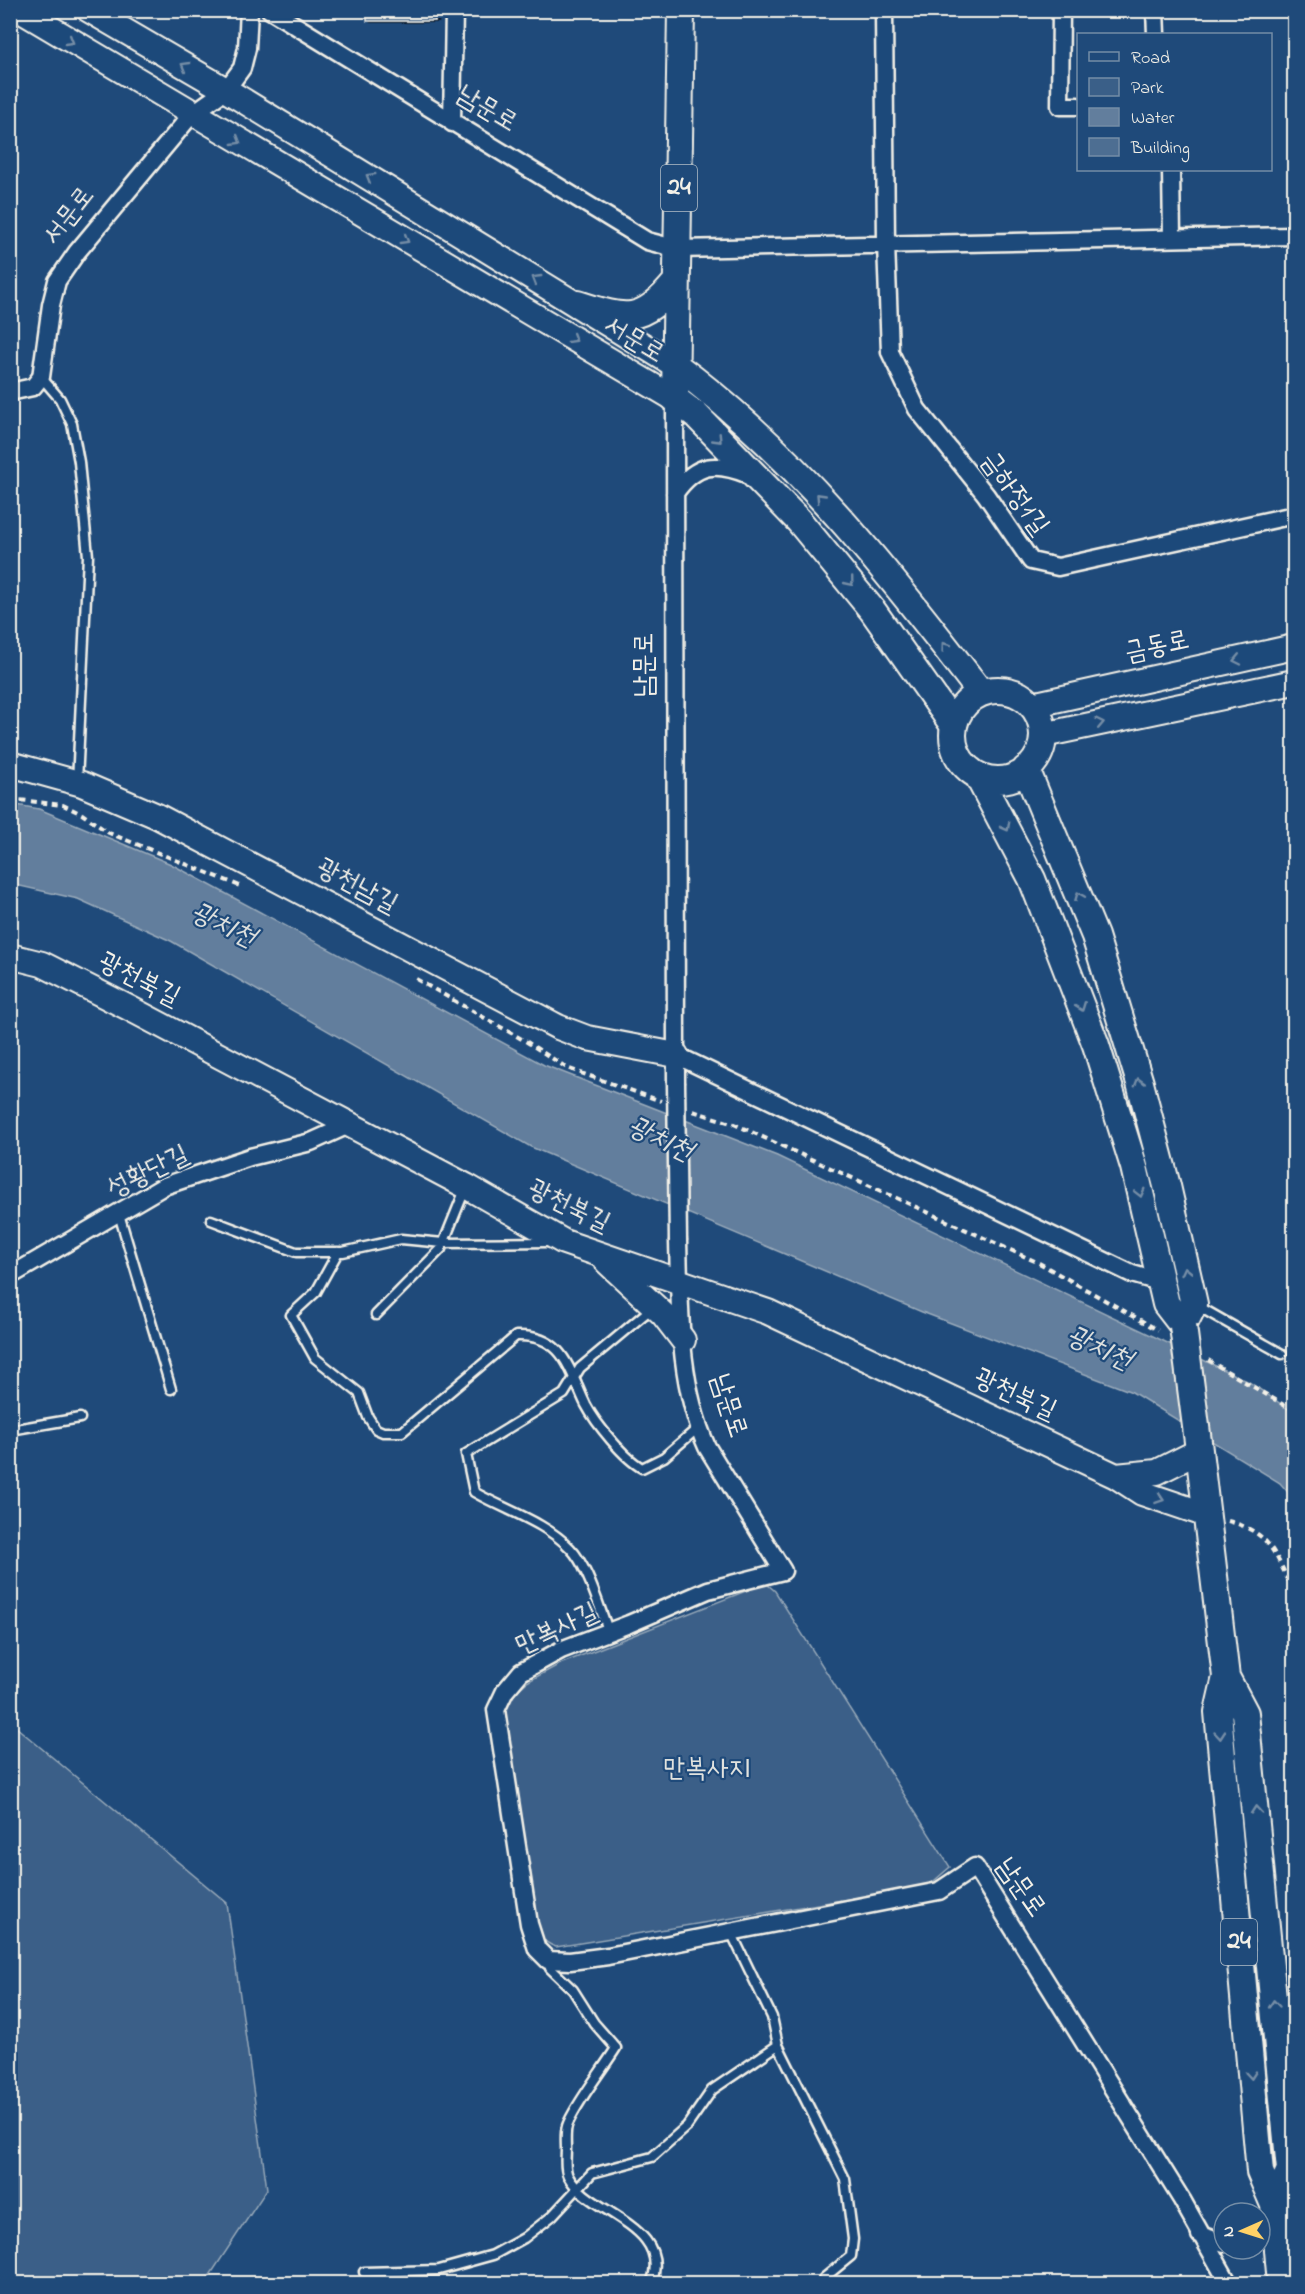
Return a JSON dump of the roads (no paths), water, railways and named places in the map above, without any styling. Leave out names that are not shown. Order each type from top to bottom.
[{"type":"main road","name":"남문로","points":[[675,399],[681,10]]},
{"type":"main road","points":[[578,304],[612,315],[633,315],[658,304],[676,282]]},
{"type":"main road","name":"서문로","points":[[675,365],[714,394],[759,434],[825,502],[905,593],[981,693]]},
{"type":"main road","name":"서문로","points":[[675,399],[696,415],[799,520],[873,611],[954,726]]},
{"type":"main road","points":[[995,689],[1010,691],[1032,705],[1041,721],[1043,735],[1041,750],[1026,770],[1008,779],[993,780],[978,776],[966,767],[957,755],[953,741],[954,726],[959,712],[968,700],[995,689]]},
{"type":"main road","points":[[1026,770],[1095,936],[1126,1035],[1167,1186],[1188,1315],[1198,1447]]},
{"type":"main road","points":[[978,776],[1032,879],[1096,1045],[1134,1167],[1166,1304],[1188,1315]]},
{"type":"main road","points":[[1096,1045],[1126,1035]]},
{"type":"main road","name":"24","points":[[1198,1447],[1226,1677],[1245,1713],[1287,2135],[1290,2170],[1274,2205],[1272,2220]]},
{"type":"main road","name":"24","points":[[1272,2253],[1281,2283]]},
{"type":"street","name":"서문로","points":[[20,10],[675,399]]},
{"type":"street","name":"서문로","points":[[89,10],[226,90],[675,365]]},
{"type":"street","points":[[226,90],[242,68],[247,48],[249,10]]},
{"type":"street","name":"남문로","points":[[270,10],[647,241],[678,249]]},
{"type":"street","points":[[452,123],[454,10]]},
{"type":"street","name":"금하정1길","points":[[885,10],[886,244],[890,352],[917,409],[986,495],[1031,561],[1058,567],[1294,515]]},
{"type":"street","points":[[1061,10],[1060,106],[1077,106]]},
{"type":"street","points":[[1155,10],[1156,33]]},
{"type":"street","name":"서문로","points":[[41,377],[51,305],[57,281],[77,252],[192,114],[226,90]]},
{"type":"street","points":[[1171,171],[1172,237]]},
{"type":"street","points":[[678,249],[1294,236]]},
{"type":"street","points":[[10,392],[33,387],[41,377]]},
{"type":"street","name":"남문로","points":[[675,399],[676,1082],[679,1281],[685,1371],[698,1428],[707,1447],[783,1570]]},
{"type":"street","points":[[675,493],[694,471],[712,466],[730,468],[756,478]]},
{"type":"street","name":"금동로","points":[[1032,705],[1294,647]]},
{"type":"street","points":[[1043,735],[1294,682]]},
{"type":"street","name":"광천남길","points":[[10,764],[77,782],[157,816],[558,1027],[587,1038],[676,1055]]},
{"type":"street","name":"광천북길","points":[[10,956],[42,964],[351,1124],[564,1242],[768,1312],[1116,1476],[1142,1493],[1207,1515]]},
{"type":"street","points":[[676,1055],[1132,1274],[1149,1279],[1161,1278]]},
{"type":"street","name":"성황단길","points":[[10,1276],[165,1186],[250,1156],[311,1142],[351,1124]]},
{"type":"street","points":[[600,1256],[654,1306],[683,1340]]},
{"type":"street","points":[[1116,1476],[1157,1472],[1198,1447]]},
{"type":"street","name":"만복사길","points":[[543,1954],[529,1924],[496,1710],[505,1691],[521,1672],[561,1650],[708,1590],[783,1570]]},
{"type":"street","name":"남문로","points":[[543,1954],[570,1961],[608,1956],[939,1891],[975,1867],[1182,2200],[1215,2262],[1229,2283]]},
{"type":"street","points":[[1200,2235],[1212,2239]]},
{"type":"street","points":[[1215,2262],[1219,2283]]},
{"type":"lane","points":[[41,377],[60,399],[72,424],[80,462],[87,555],[77,782]]},
{"type":"lane","points":[[376,1315],[441,1248],[466,1186]]},
{"type":"lane","points":[[119,1214],[171,1389]]},
{"type":"lane","points":[[211,1220],[296,1252],[338,1252],[401,1239],[443,1243],[564,1242]]},
{"type":"lane","points":[[338,1252],[316,1292],[291,1315],[315,1358],[359,1393],[368,1418],[376,1429],[383,1432],[402,1432],[516,1336],[531,1336],[551,1343],[568,1363],[588,1408],[629,1461],[642,1468],[664,1457],[698,1428]]},
{"type":"lane","points":[[609,1632],[588,1579],[572,1549],[554,1534],[474,1492],[466,1454],[564,1394],[575,1380],[580,1368],[654,1306]]},
{"type":"lane","points":[[1188,1315],[1282,1354]]},
{"type":"lane","points":[[10,1430],[80,1418]]},
{"type":"lane","points":[[731,1932],[772,2017],[778,2045],[845,2179],[853,2239],[851,2256],[824,2278],[822,2283]]},
{"type":"lane","points":[[543,1954],[550,1968],[573,1990],[594,2023],[616,2048],[567,2127],[565,2167],[569,2178],[604,2209],[641,2232],[654,2259],[651,2283]]},
{"type":"lane","points":[[364,2272],[439,2270],[493,2255],[524,2238],[552,2216],[592,2173],[652,2157],[687,2126],[712,2090],[778,2045]]},
{"type":"water","name":"광치천","points":[[11,804],[39,809],[171,864],[544,1065],[777,1156],[1249,1382],[1294,1413],[1294,1499],[1280,1483],[1132,1392],[922,1312],[531,1147],[171,941],[78,899],[11,884]]},
{"type":"park label","name":"만복사지","points":[[707,1769]]}]
